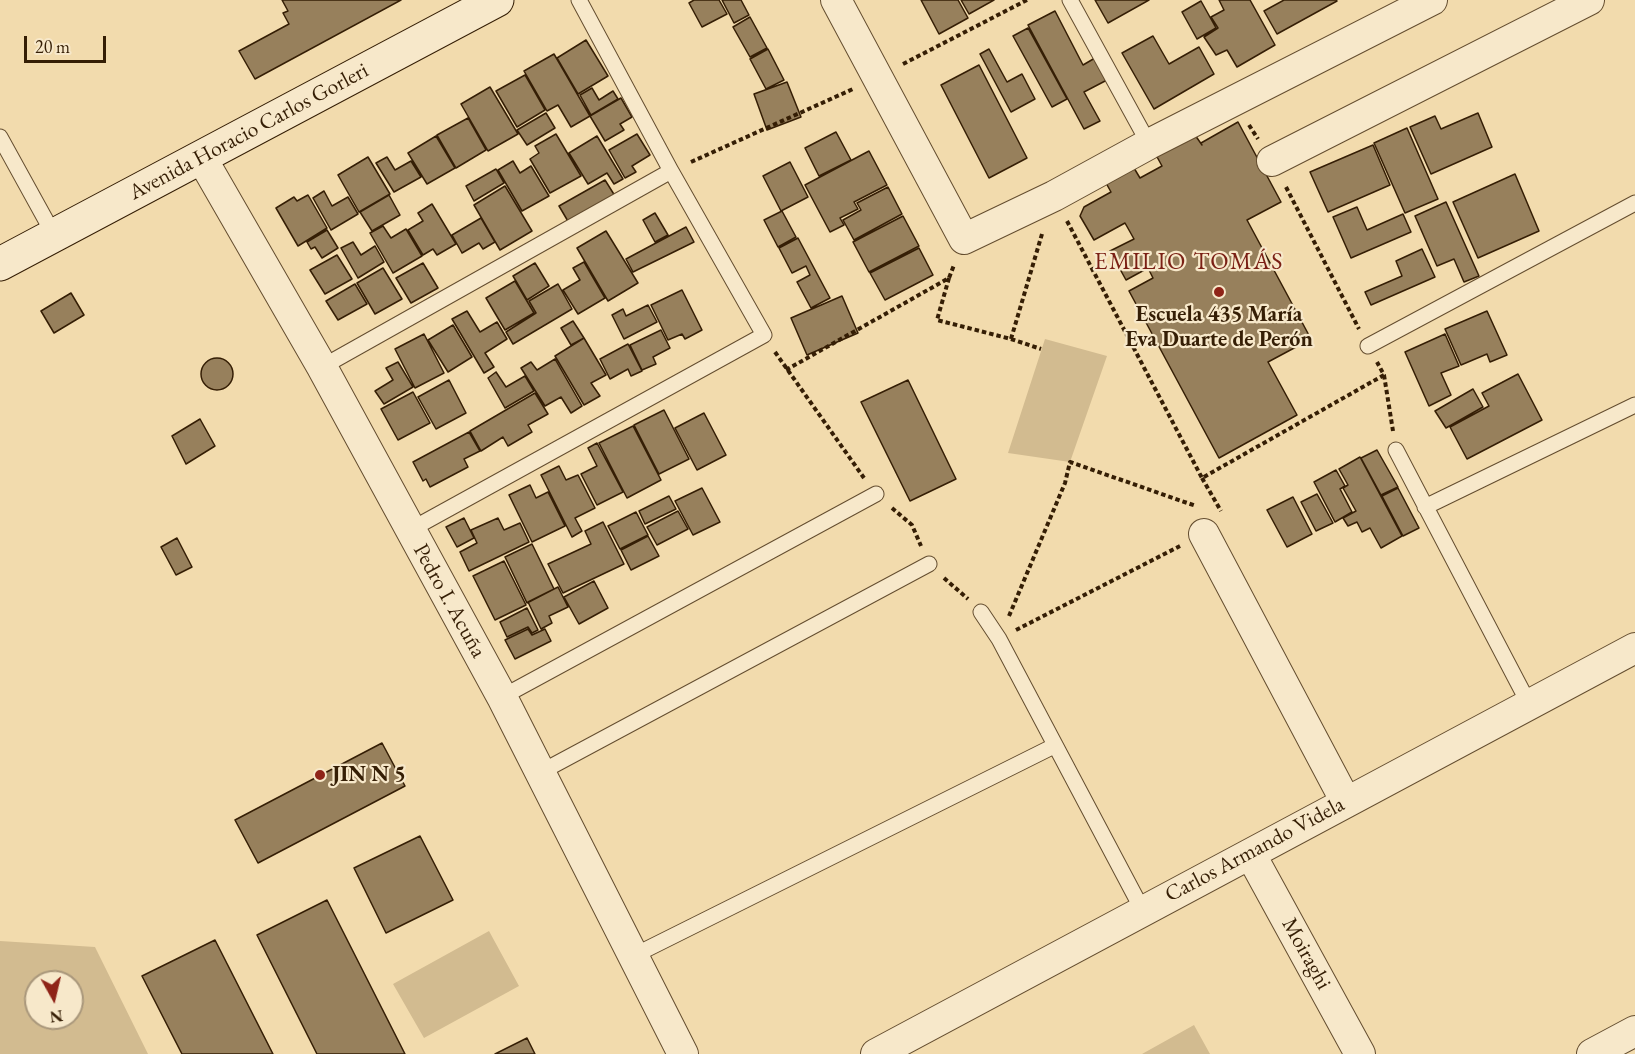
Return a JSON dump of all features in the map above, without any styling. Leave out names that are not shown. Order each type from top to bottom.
[{"type":"main road","name":"Avenida Horacio Carlos Gorleri","points":[[0,264],[201,157],[477,5]]},
{"type":"street","points":[[836,0],[964,239],[1054,196],[1149,144],[1432,0]]},
{"type":"street","points":[[1272,161],[1588,0]]},
{"type":"street","name":"Pedro I. Acuña","points":[[201,157],[322,367],[502,697],[683,1054]]},
{"type":"street","points":[[1206,518],[1346,802]]},
{"type":"street","name":"Carlos Armando Videla","points":[[876,1054],[1635,648]]},
{"type":"street","name":"Moiraghi","points":[[1251,855],[1360,1054]]},
{"type":"street","points":[[1592,1054],[1635,1031]]},
{"type":"lane","points":[[410,530],[764,335],[671,171],[579,0]]},
{"type":"lane","points":[[1070,0],[1149,144]]},
{"type":"lane","points":[[0,137],[54,235]]},
{"type":"lane","points":[[322,367],[671,171]]},
{"type":"lane","points":[[1368,346],[1635,203]]},
{"type":"lane","points":[[1425,507],[1635,405]]},
{"type":"lane","points":[[1396,450],[1529,704]]},
{"type":"lane","points":[[502,697],[876,494]]},
{"type":"lane","points":[[541,772],[929,564]]},
{"type":"lane","points":[[981,612],[999,639],[1143,911]]},
{"type":"lane","points":[[633,956],[1054,746]]},
{"type":"path","points":[[1233,101],[1272,161],[1384,375],[1396,450]]},
{"type":"path","points":[[1011,339],[1054,196]]},
{"type":"path","points":[[999,639],[1206,518],[1223,515],[1054,196]]},
{"type":"path","points":[[964,239],[949,278],[937,320],[1011,339],[1041,350]]},
{"type":"path","points":[[786,370],[949,278]]},
{"type":"path","points":[[764,335],[786,370],[876,494],[912,525],[929,564],[981,612]]},
{"type":"path","points":[[1202,478],[1384,375]]},
{"type":"path","points":[[999,639],[1065,483],[1070,462],[1206,518]]},
{"type":"shaded area","points":[[1045,339],[1107,356],[1070,462],[1008,453]]},
{"type":"shaded area","points":[[489,931],[519,986],[424,1038],[393,984]]},
{"type":"shaded area","points":[[0,941],[95,947],[148,1054],[0,1054]]},
{"type":"shaded area","points":[[1194,1025],[1210,1054],[1142,1054]]},
{"type":"building","points":[[282,0],[401,0],[255,79],[239,51],[289,24],[283,13],[288,11]]},
{"type":"building","points":[[694,0],[719,0],[727,14],[702,27],[689,3]]},
{"type":"building","points":[[722,0],[741,0],[749,15],[734,23]]},
{"type":"building","points":[[921,0],[958,0],[968,18],[939,34]]},
{"type":"building","points":[[961,0],[994,0],[969,14]]},
{"type":"building","points":[[1095,0],[1149,0],[1108,23]]},
{"type":"building","points":[[1219,0],[1250,0],[1275,45],[1237,67],[1227,50],[1216,55],[1204,37],[1218,28],[1211,17],[1224,10]]},
{"type":"building","points":[[1284,0],[1337,1],[1277,34],[1264,11]]},
{"type":"building","points":[[1201,1],[1216,28],[1197,39],[1182,12]]},
{"type":"building","points":[[1055,11],[1083,65],[1095,58],[1107,80],[1084,92],[1100,121],[1084,129],[1028,25]]},
{"type":"building","points":[[750,17],[767,48],[750,57],[733,27]]},
{"type":"building","points":[[1028,28],[1067,99],[1052,107],[1013,36]]},
{"type":"building","points":[[1153,36],[1169,64],[1199,47],[1214,74],[1154,109],[1122,53]]},
{"type":"building","points":[[586,40],[608,76],[578,94],[557,58]]},
{"type":"building","points":[[768,49],[784,80],[766,89],[750,59]]},
{"type":"building","points":[[989,49],[1007,82],[1022,74],[1035,99],[1011,112],[980,54]]},
{"type":"building","points":[[554,54],[590,116],[571,127],[558,105],[547,111],[524,71]]},
{"type":"building","points":[[979,65],[1027,158],[989,178],[941,85]]},
{"type":"building","points":[[525,75],[545,110],[517,127],[496,91]]},
{"type":"building","points":[[787,82],[801,117],[767,130],[754,94]]},
{"type":"building","points":[[490,87],[518,134],[488,151],[461,104]]},
{"type":"building","points":[[592,88],[599,100],[613,91],[618,99],[591,115],[580,95]]},
{"type":"building","points":[[621,98],[632,117],[620,124],[624,130],[605,141],[590,116]]},
{"type":"building","points":[[546,113],[555,128],[527,145],[517,130]]},
{"type":"building","points":[[1478,113],[1492,147],[1431,174],[1410,127],[1435,116],[1441,129]]},
{"type":"building","points":[[468,118],[486,150],[456,168],[437,135]]},
{"type":"building","name":"Escuela 435 María Eva Duarte de Perón","points":[[1238,122],[1281,202],[1247,220],[1311,339],[1268,362],[1297,415],[1219,458],[1129,291],[1153,278],[1148,268],[1126,280],[1110,251],[1134,239],[1125,223],[1094,240],[1080,216],[1084,207],[1111,192],[1106,183],[1134,168],[1140,178],[1162,166],[1156,155],[1195,135],[1202,145],[1201,143]]},
{"type":"building","points":[[1407,128],[1438,199],[1405,213],[1374,143]]},
{"type":"building","points":[[836,132],[851,160],[819,176],[805,148]]},
{"type":"building","points":[[556,134],[581,176],[550,193],[530,159],[539,153],[535,146]]},
{"type":"building","points":[[637,134],[650,155],[632,166],[636,172],[625,178],[609,150]]},
{"type":"building","points":[[436,136],[455,168],[427,184],[408,153]]},
{"type":"building","points":[[597,136],[623,179],[614,184],[607,173],[588,184],[569,153]]},
{"type":"building","points":[[1373,145],[1390,185],[1328,212],[1310,172]]},
{"type":"building","points":[[869,151],[887,185],[854,202],[858,209],[840,218],[844,225],[830,232],[805,185]]},
{"type":"building","points":[[368,157],[390,194],[359,212],[338,175]]},
{"type":"building","points":[[387,157],[395,170],[411,161],[421,177],[394,192],[376,163]]},
{"type":"building","points":[[513,161],[520,173],[531,166],[549,196],[522,211],[498,170]]},
{"type":"building","points":[[790,162],[808,197],[781,211],[763,176]]},
{"type":"building","points":[[496,169],[504,183],[474,201],[466,186]]},
{"type":"building","points":[[1515,174],[1539,231],[1478,258],[1453,202]]},
{"type":"building","points":[[605,180],[615,196],[569,223],[559,206]]},
{"type":"building","points":[[505,186],[532,231],[500,250],[474,205]]},
{"type":"building","points":[[888,187],[902,214],[854,240],[843,220],[861,210],[857,203]]},
{"type":"building","points":[[324,191],[332,206],[348,197],[358,214],[331,230],[313,198]]},
{"type":"building","points":[[308,195],[327,228],[298,246],[276,208],[294,197],[297,201]]},
{"type":"building","points":[[389,195],[400,215],[372,231],[360,212]]},
{"type":"building","points":[[1446,202],[1479,276],[1464,282],[1454,259],[1437,266],[1415,216]]},
{"type":"building","points":[[432,204],[456,244],[437,255],[433,249],[423,255],[408,230],[423,221],[418,213]]},
{"type":"building","points":[[1357,207],[1367,230],[1403,214],[1411,232],[1351,258],[1333,217]]},
{"type":"building","points":[[782,211],[796,237],[778,247],[764,220]]},
{"type":"building","points":[[655,213],[668,235],[655,242],[643,220]]},
{"type":"building","points":[[903,216],[919,246],[869,272],[853,242]]},
{"type":"building","points":[[481,218],[495,242],[483,249],[479,243],[462,253],[452,235]]},
{"type":"building","points":[[383,226],[391,238],[406,229],[422,256],[393,273],[370,233]]},
{"type":"building","points":[[686,227],[694,242],[633,272],[626,259]]},
{"type":"building","points":[[327,230],[338,248],[322,258],[315,247],[311,249],[307,242]]},
{"type":"building","points":[[606,231],[638,283],[608,301],[577,248]]},
{"type":"building","points":[[798,238],[830,298],[811,308],[797,282],[810,275],[806,266],[792,273],[779,248]]},
{"type":"building","points":[[353,242],[361,255],[375,246],[384,262],[358,278],[341,248]]},
{"type":"building","points":[[919,248],[933,275],[885,300],[870,273]]},
{"type":"building","points":[[1422,249],[1435,277],[1371,305],[1365,292],[1402,276],[1396,261]]},
{"type":"building","points":[[337,255],[352,279],[325,294],[310,270]]},
{"type":"building","points":[[584,262],[605,298],[578,314],[563,290],[580,280],[573,268]]},
{"type":"building","points":[[423,263],[438,288],[411,303],[396,278]]},
{"type":"building","points":[[535,263],[549,286],[527,300],[513,276]]},
{"type":"building","points":[[383,268],[402,299],[375,314],[357,283]]},
{"type":"building","points":[[515,281],[534,313],[505,330],[486,298]]},
{"type":"building","points":[[355,284],[367,304],[338,320],[326,301]]},
{"type":"building","points":[[558,284],[572,309],[513,344],[506,332],[536,313],[529,301]]},
{"type":"building","points":[[682,290],[702,330],[685,339],[682,334],[668,340],[651,305]]},
{"type":"building","points":[[71,293],[84,315],[54,333],[41,311]]},
{"type":"building","points":[[842,296],[858,333],[807,355],[791,318]]},
{"type":"building","points":[[648,305],[657,322],[624,339],[612,315],[623,309],[626,316]]},
{"type":"building","points":[[467,311],[480,332],[497,322],[507,339],[485,353],[494,367],[484,373],[452,319]]},
{"type":"building","points":[[1487,311],[1507,355],[1490,362],[1487,354],[1461,365],[1445,329]]},
{"type":"building","points":[[573,321],[584,338],[571,345],[561,328]]},
{"type":"building","points":[[453,325],[472,357],[448,372],[428,340]]},
{"type":"building","points":[[661,330],[670,348],[653,357],[656,364],[642,370],[630,345]]},
{"type":"building","points":[[424,334],[444,373],[415,388],[395,349]]},
{"type":"building","points":[[1445,334],[1459,366],[1441,373],[1451,395],[1429,406],[1405,352]]},
{"type":"building","points":[[584,338],[606,375],[591,383],[600,396],[584,405],[555,356]]},
{"type":"building","points":[[628,344],[642,371],[631,376],[628,369],[610,379],[600,359]]},
{"type":"building","points":[[217,358],[228,363],[233,374],[228,385],[217,390],[206,385],[201,374],[206,363]]},
{"type":"building","points":[[555,359],[582,406],[571,413],[561,397],[545,406],[521,368],[531,362],[537,370]]},
{"type":"building","points":[[398,362],[413,387],[384,404],[375,391],[393,380],[386,368]]},
{"type":"building","points":[[496,372],[506,387],[525,376],[534,391],[505,408],[488,378]]},
{"type":"building","points":[[1518,374],[1542,420],[1467,459],[1450,427],[1489,406],[1482,393]]},
{"type":"building","points":[[449,380],[466,413],[436,429],[418,397]]},
{"type":"building","points":[[908,380],[956,479],[910,501],[861,402]]},
{"type":"building","points":[[1473,389],[1483,407],[1446,428],[1435,411]]},
{"type":"building","points":[[413,392],[430,423],[398,440],[381,409]]},
{"type":"building","points":[[535,393],[548,414],[528,425],[532,432],[508,446],[503,437],[481,451],[470,431]]},
{"type":"building","points":[[664,410],[689,459],[659,474],[634,425]]},
{"type":"building","points":[[704,413],[726,455],[697,470],[675,428]]},
{"type":"building","points":[[200,419],[215,446],[186,464],[172,436]]},
{"type":"building","points":[[633,426],[661,480],[627,498],[599,443]]},
{"type":"building","points":[[469,432],[480,451],[464,459],[468,467],[430,487],[426,479],[423,481],[413,462]]},
{"type":"building","points":[[597,443],[623,492],[597,505],[581,474],[597,466],[588,448]]},
{"type":"building","points":[[1377,450],[1398,487],[1381,495],[1361,458]]},
{"type":"building","points":[[1360,457],[1402,536],[1381,548],[1370,528],[1362,532],[1357,522],[1348,526],[1343,518],[1356,511],[1343,488],[1348,485],[1339,469]]},
{"type":"building","points":[[559,466],[566,480],[578,475],[595,508],[575,518],[582,531],[572,537],[541,475]]},
{"type":"building","points":[[1336,470],[1345,486],[1340,489],[1352,512],[1335,522],[1314,482]]},
{"type":"building","points":[[530,485],[536,498],[548,492],[565,526],[532,542],[509,495]]},
{"type":"building","points":[[702,488],[720,522],[693,535],[675,501]]},
{"type":"building","points":[[1398,488],[1419,528],[1403,536],[1382,496]]},
{"type":"building","points":[[1317,494],[1333,523],[1316,531],[1301,502]]},
{"type":"building","points":[[669,496],[676,509],[645,524],[639,511]]},
{"type":"building","points":[[1293,497],[1312,534],[1287,547],[1267,510]]},
{"type":"building","points":[[678,511],[688,529],[657,545],[647,527]]},
{"type":"building","points":[[636,512],[648,535],[620,549],[608,526]]},
{"type":"building","points":[[464,518],[474,538],[457,547],[446,527]]},
{"type":"building","points":[[498,518],[504,530],[520,523],[529,542],[469,571],[460,552],[477,543],[471,530]]},
{"type":"building","points":[[603,522],[624,564],[563,593],[548,564],[591,544],[585,531]]},
{"type":"building","points":[[648,536],[659,556],[631,570],[621,550]]},
{"type":"building","points":[[177,538],[192,567],[176,575],[161,547]]},
{"type":"building","points":[[532,544],[554,589],[527,603],[505,557]]},
{"type":"building","points":[[504,561],[526,605],[495,620],[473,576]]},
{"type":"building","points":[[594,581],[608,608],[579,624],[564,597]]},
{"type":"building","points":[[558,587],[568,607],[549,616],[552,623],[541,629],[528,602]]},
{"type":"building","points":[[527,608],[538,630],[532,633],[528,627],[507,637],[500,622]]},
{"type":"building","points":[[528,629],[532,635],[545,629],[551,641],[515,659],[505,640]]},
{"type":"building","points":[[382,743],[405,786],[258,863],[235,820]]},
{"type":"building","points":[[420,836],[453,900],[386,933],[354,868]]},
{"type":"building","points":[[327,900],[405,1054],[317,1054],[257,935]]},
{"type":"building","points":[[215,940],[273,1054],[182,1054],[142,976]]},
{"type":"building","points":[[527,1038],[535,1054],[495,1054]]},
{"type":"place","name":"Escuela 435 María Eva Duarte de Perón","points":[[1219,292]]},
{"type":"place","name":"JIN N 5","points":[[320,775]]},
{"type":"district","name":"EMILIO TOMÁS","points":[[1189,262]]}]
